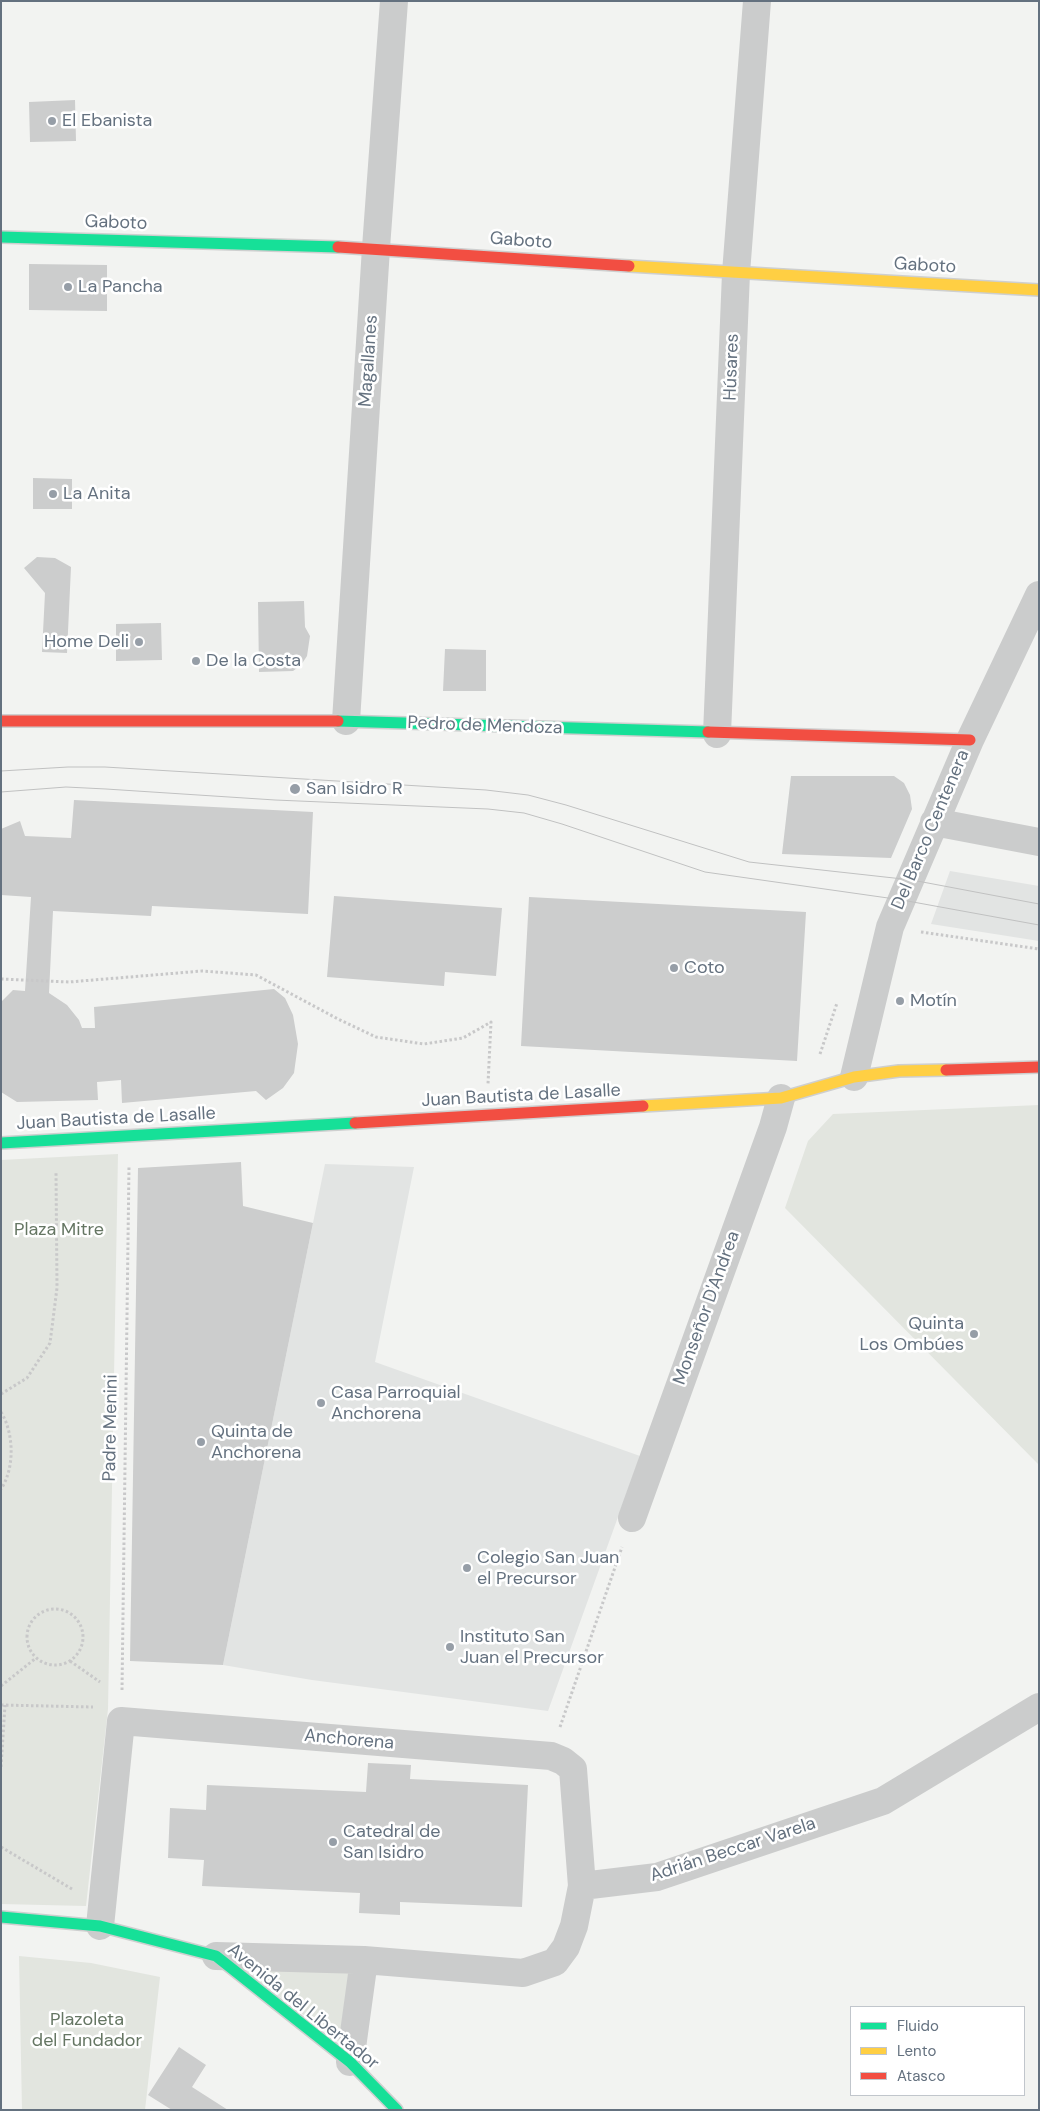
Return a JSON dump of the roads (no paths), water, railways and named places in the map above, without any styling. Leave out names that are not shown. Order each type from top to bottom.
[{"type":"street","name":"Magallanes","points":[[346,721],[376,248],[394,1]]},
{"type":"street","name":"Húsares","points":[[717,734],[736,273],[757,1]]},
{"type":"street","name":"Gaboto","points":[[1,237],[376,248],[736,273],[1039,290]]},
{"type":"street","name":"Del Barco Centenera","points":[[854,1077],[890,927],[970,740],[1039,595]]},
{"type":"street","name":"Pedro de Mendoza","points":[[1,720],[346,721],[717,734],[970,740]]},
{"type":"street","points":[[934,822],[1039,842]]},
{"type":"street","name":"Juan Bautista de Lasalle","points":[[1,1143],[781,1098],[854,1077],[899,1070],[1039,1068]]},
{"type":"street","name":"Monseñor D'Andrea","points":[[632,1518],[773,1127],[781,1098]]},
{"type":"street","name":"Adrián Beccar Varela","points":[[582,1886],[657,1877],[883,1801],[1039,1707]]},
{"type":"street","name":"Anchorena","points":[[101,1916],[121,1721],[562,1763],[582,1886]]},
{"type":"street","points":[[216,1956],[364,1960],[523,1973],[556,1962],[566,1947],[574,1926],[582,1886]]},
{"type":"street","name":"Avenida del Libertador","points":[[1,1918],[101,1916],[216,1956],[350,2062],[397,2110]]},
{"type":"street","points":[[350,2062],[364,1960]]},
{"type":"tram line","points":[[1,771],[105,767],[486,790],[528,795],[749,862],[912,880],[1039,904]]},
{"type":"tram line","points":[[1,792],[66,787],[275,800],[488,809],[524,813],[705,872],[902,900],[1039,925]]},
{"type":"place","name":"El Ebanista","points":[[52,121]]},
{"type":"place","name":"La Pancha","points":[[68,287]]},
{"type":"place","name":"La Anita","points":[[53,494]]},
{"type":"place","name":"Home Deli","points":[[139,642]]},
{"type":"place","name":"De la Costa","points":[[196,661]]},
{"type":"place","name":"San Isidro R","points":[[295,789]]},
{"type":"place","name":"Coto","points":[[674,968]]},
{"type":"place","name":"Motín","points":[[900,1001]]},
{"type":"place","name":"Quinta Los Ombúes","points":[[974,1334]]},
{"type":"place","name":"Casa Parroquial Anchorena","points":[[321,1403]]},
{"type":"place","name":"Quinta de Anchorena","points":[[201,1442]]},
{"type":"place","name":"Colegio San Juan el Precursor","points":[[467,1568]]},
{"type":"place","name":"Instituto San Juan el Precursor","points":[[450,1647]]},
{"type":"place","name":"Catedral de San Isidro","points":[[333,1842]]},
{"type":"park label","name":"Plaza Mitre","points":[[59,1230]]},
{"type":"park label","name":"Plazoleta del Fundador","points":[[87,2030]]}]
